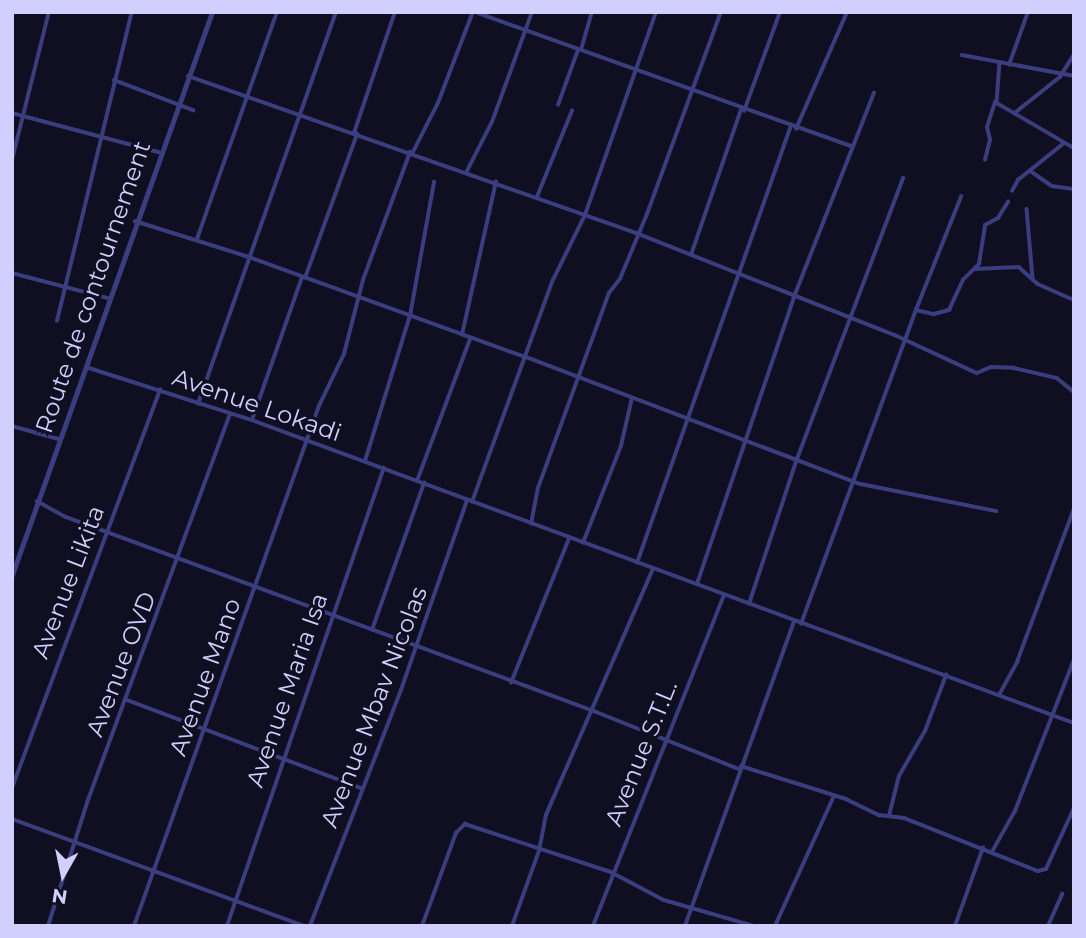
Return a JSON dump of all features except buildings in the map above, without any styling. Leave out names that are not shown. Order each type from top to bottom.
[{"type":"street","points":[[12,160],[49,12]]},
{"type":"street","points":[[57,321],[113,80],[132,12]]},
{"type":"street","name":"Route de contournement","points":[[12,575],[159,152],[212,12]]},
{"type":"street","points":[[197,239],[277,12]]},
{"type":"street","points":[[198,404],[336,12]]},
{"type":"street","points":[[252,420],[356,133],[395,12]]},
{"type":"street","points":[[474,12],[524,33],[743,111],[851,146]]},
{"type":"street","name":"Avenue Mano","points":[[134,926],[307,440],[344,354],[359,298],[412,152],[438,103],[474,12]]},
{"type":"street","points":[[467,171],[492,122],[532,12]]},
{"type":"street","points":[[558,105],[592,12]]},
{"type":"street","name":"Avenue Mbav Nicolas","points":[[307,926],[416,648],[552,280],[585,215],[656,12]]},
{"type":"street","points":[[531,524],[538,488],[608,293],[620,279],[721,12]]},
{"type":"street","points":[[691,256],[780,12]]},
{"type":"street","points":[[637,563],[793,128],[847,12]]},
{"type":"street","points":[[1009,65],[1028,12]]},
{"type":"street","points":[[962,55],[1074,76]]},
{"type":"street","points":[[1016,112],[1061,74],[1074,55]]},
{"type":"street","points":[[985,160],[990,140],[987,127],[996,100],[1000,62]]},
{"type":"street","points":[[188,76],[467,171],[636,233],[904,340],[977,373],[991,367],[1014,368],[1057,378],[1074,392]]},
{"type":"street","points":[[113,80],[193,110]]},
{"type":"street","points":[[697,584],[794,297],[874,93]]},
{"type":"street","points":[[996,100],[1063,144],[1074,148]]},
{"type":"street","points":[[537,197],[572,111]]},
{"type":"street","points":[[12,113],[159,152]]},
{"type":"street","points":[[1012,191],[1063,144]]},
{"type":"street","points":[[1032,171],[1052,186],[1074,189]]},
{"type":"street","points":[[749,604],[797,459],[902,178]]},
{"type":"street","points":[[365,461],[410,316],[434,182]]},
{"type":"street","points":[[462,335],[496,182]]},
{"type":"street","points":[[801,624],[904,340],[961,197]]},
{"type":"street","points":[[916,310],[947,311],[963,280],[975,269],[985,225],[998,218],[1008,202]]},
{"type":"street","points":[[1027,209],[1034,279]]},
{"type":"street","points":[[135,221],[197,239],[526,356],[579,379],[854,480],[996,511]]},
{"type":"street","points":[[975,269],[1013,266],[1074,300]]},
{"type":"street","points":[[12,273],[108,298]]},
{"type":"street","points":[[417,481],[470,338]]},
{"type":"street","name":"Avenue Lokadi","points":[[84,367],[252,420],[1074,723]]},
{"type":"street","name":"Avenue Likita","points":[[12,788],[160,390]]},
{"type":"street","points":[[583,543],[621,446],[632,398]]},
{"type":"street","name":"Avenue OVD","points":[[48,926],[76,845],[88,800],[180,558],[230,414]]},
{"type":"street","points":[[12,426],[58,439]]},
{"type":"street","name":"Avenue Maria Isa","points":[[227,926],[281,760],[384,468]]},
{"type":"street","points":[[373,630],[424,483]]},
{"type":"street","points":[[37,501],[107,532],[416,648],[594,711],[740,767],[993,851],[1038,871],[1046,869],[1074,808]]},
{"type":"street","points":[[999,695],[1017,662],[1074,509]]},
{"type":"street","points":[[511,683],[569,538]]},
{"type":"street","points":[[512,926],[539,851],[545,815],[594,711],[653,569]]},
{"type":"street","name":"Avenue S.T.L.","points":[[593,926],[611,872],[724,595]]},
{"type":"street","points":[[685,926],[794,621]]},
{"type":"street","points":[[993,851],[1015,811],[1074,660]]},
{"type":"street","points":[[889,816],[898,776],[925,731],[946,675]]},
{"type":"street","points":[[127,700],[204,732],[361,788]]},
{"type":"street","points":[[775,926],[833,797]]},
{"type":"street","points":[[12,819],[76,845],[307,926]]},
{"type":"street","points":[[422,926],[456,832],[465,824],[539,851],[611,872],[664,900],[754,926]]},
{"type":"street","points":[[955,926],[983,848]]},
{"type":"street","points":[[1048,926],[1062,894]]}]
